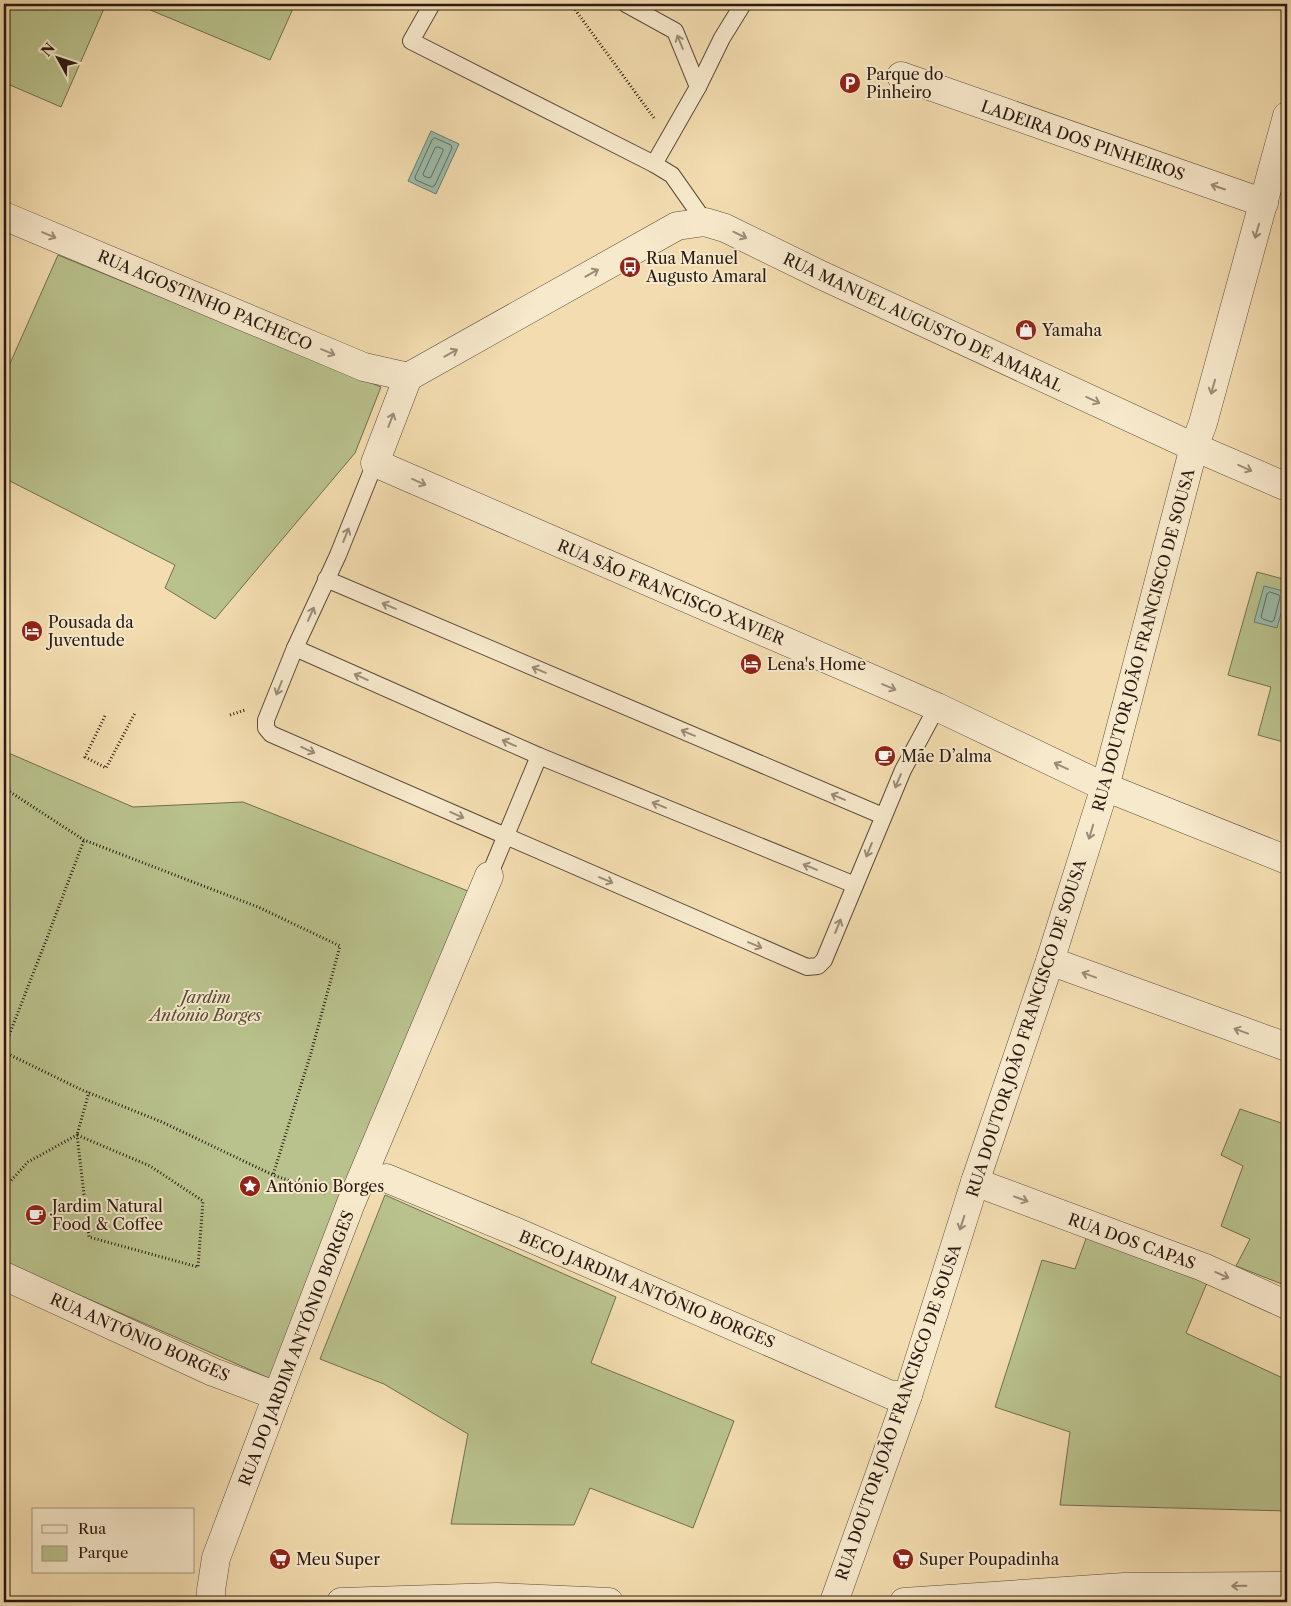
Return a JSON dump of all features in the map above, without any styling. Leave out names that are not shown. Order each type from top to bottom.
[{"type":"street","name":"LADEIRA DOS PINHEIROS","points":[[901,76],[1264,203]]},
{"type":"street","name":"RUA DOUTOR JOÃO FRANCISCO DE SOUSA","points":[[834,1602],[908,1394],[975,1182],[1050,962],[1105,787],[1287,116]]},
{"type":"street","name":"RUA AGOSTINHO PACHECO","points":[[4,216],[364,367],[408,376]]},
{"type":"street","name":"RUA MANUEL AUGUSTO DE AMARAL","points":[[408,376],[677,226],[705,222],[725,228],[821,276],[1287,487]]},
{"type":"street","points":[[374,463],[408,376]]},
{"type":"street","name":"RUA SÃO FRANCISCO XAVIER","points":[[374,463],[937,707],[1105,787],[1287,860]]},
{"type":"street","name":"RUA DO JARDIM ANTÓNIO BORGES","points":[[211,1602],[216,1558],[277,1396],[351,1203],[489,876]]},
{"type":"street","points":[[1050,962],[1287,1047]]},
{"type":"street","name":"BECO JARDIM ANTÓNIO BORGES","points":[[386,1178],[528,1237],[891,1395],[908,1394]]},
{"type":"street","name":"RUA DOS CAPAS","points":[[975,1182],[1203,1267],[1287,1305]]},
{"type":"street","name":"RUA ANTÓNIO BORGES","points":[[4,1276],[213,1372],[277,1396]]},
{"type":"street","points":[[904,1602],[1124,1587],[1287,1586]]},
{"type":"street","points":[[341,1602],[496,1596],[609,1602]]},
{"type":"lane","points":[[432,4],[411,41],[654,164],[672,175],[705,222]]},
{"type":"lane","points":[[626,4],[675,31],[698,87]]},
{"type":"lane","points":[[654,164],[698,87],[722,38],[743,4]]},
{"type":"lane","points":[[374,463],[338,556],[295,648],[266,720],[266,728],[271,734],[504,836],[807,967],[818,966],[824,960],[903,770],[937,707]]},
{"type":"lane","points":[[326,579],[883,816]]},
{"type":"lane","points":[[295,648],[539,756],[855,885]]},
{"type":"lane","points":[[489,876],[504,836],[539,756]]},
{"type":"path","points":[[571,4],[668,139]]},
{"type":"path","points":[[105,716],[86,757],[106,768],[135,713]]},
{"type":"path","points":[[4,788],[84,840],[258,906],[340,946],[311,1053],[273,1175]]},
{"type":"path","points":[[84,840],[4,1050],[89,1092],[162,1122],[273,1175],[351,1203]]},
{"type":"path","points":[[77,1135],[150,1166],[203,1201],[198,1267],[90,1237],[77,1135],[89,1092]]},
{"type":"path","points":[[4,1188],[28,1162],[77,1135]]},
{"type":"green space","points":[[4,4],[106,4],[61,107],[10,85],[4,100]]},
{"type":"green space","points":[[136,4],[295,4],[270,60]]},
{"type":"green space","points":[[58,255],[381,387],[355,453],[215,619],[165,588],[175,565],[4,478],[4,377]]},
{"type":"green space","points":[[1257,572],[1287,580],[1287,743],[1258,735],[1271,687],[1228,675]]},
{"type":"green space","name":"Jardim António Borges","points":[[4,751],[133,807],[243,802],[473,893],[271,1379],[4,1262]]},
{"type":"green space","points":[[1240,1109],[1287,1125],[1287,1286],[1236,1266],[1250,1239],[1221,1226],[1243,1166],[1221,1155]]},
{"type":"green space","points":[[385,1195],[616,1297],[591,1363],[734,1421],[693,1528],[590,1488],[574,1525],[451,1524],[468,1434],[384,1384],[320,1359]]},
{"type":"green space","points":[[1087,1236],[1207,1283],[1186,1333],[1287,1380],[1287,1511],[1060,1505],[1070,1432],[995,1407],[1042,1260],[1075,1269]]},
{"type":"water","points":[[431,131],[459,144],[436,194],[408,181]]},
{"type":"water","points":[[1264,586],[1287,592],[1277,628],[1254,622]]},
{"type":"place","name":"Parque do Pinheiro","points":[[850,83]]},
{"type":"place","name":"Rua Manuel Augusto Amaral","points":[[630,267]]},
{"type":"place","name":"Yamaha","points":[[1026,330]]},
{"type":"place","name":"Pousada da Juventude","points":[[32,631]]},
{"type":"place","name":"Lena's Home","points":[[751,664]]},
{"type":"place","name":"Mãe D’alma","points":[[885,756]]},
{"type":"place","name":"António Borges","points":[[250,1186]]},
{"type":"place","name":"Jardim Natural Food & Coffee","points":[[36,1215]]},
{"type":"place","name":"Meu Super","points":[[280,1559]]},
{"type":"place","name":"Super Poupadinha","points":[[903,1559]]}]
